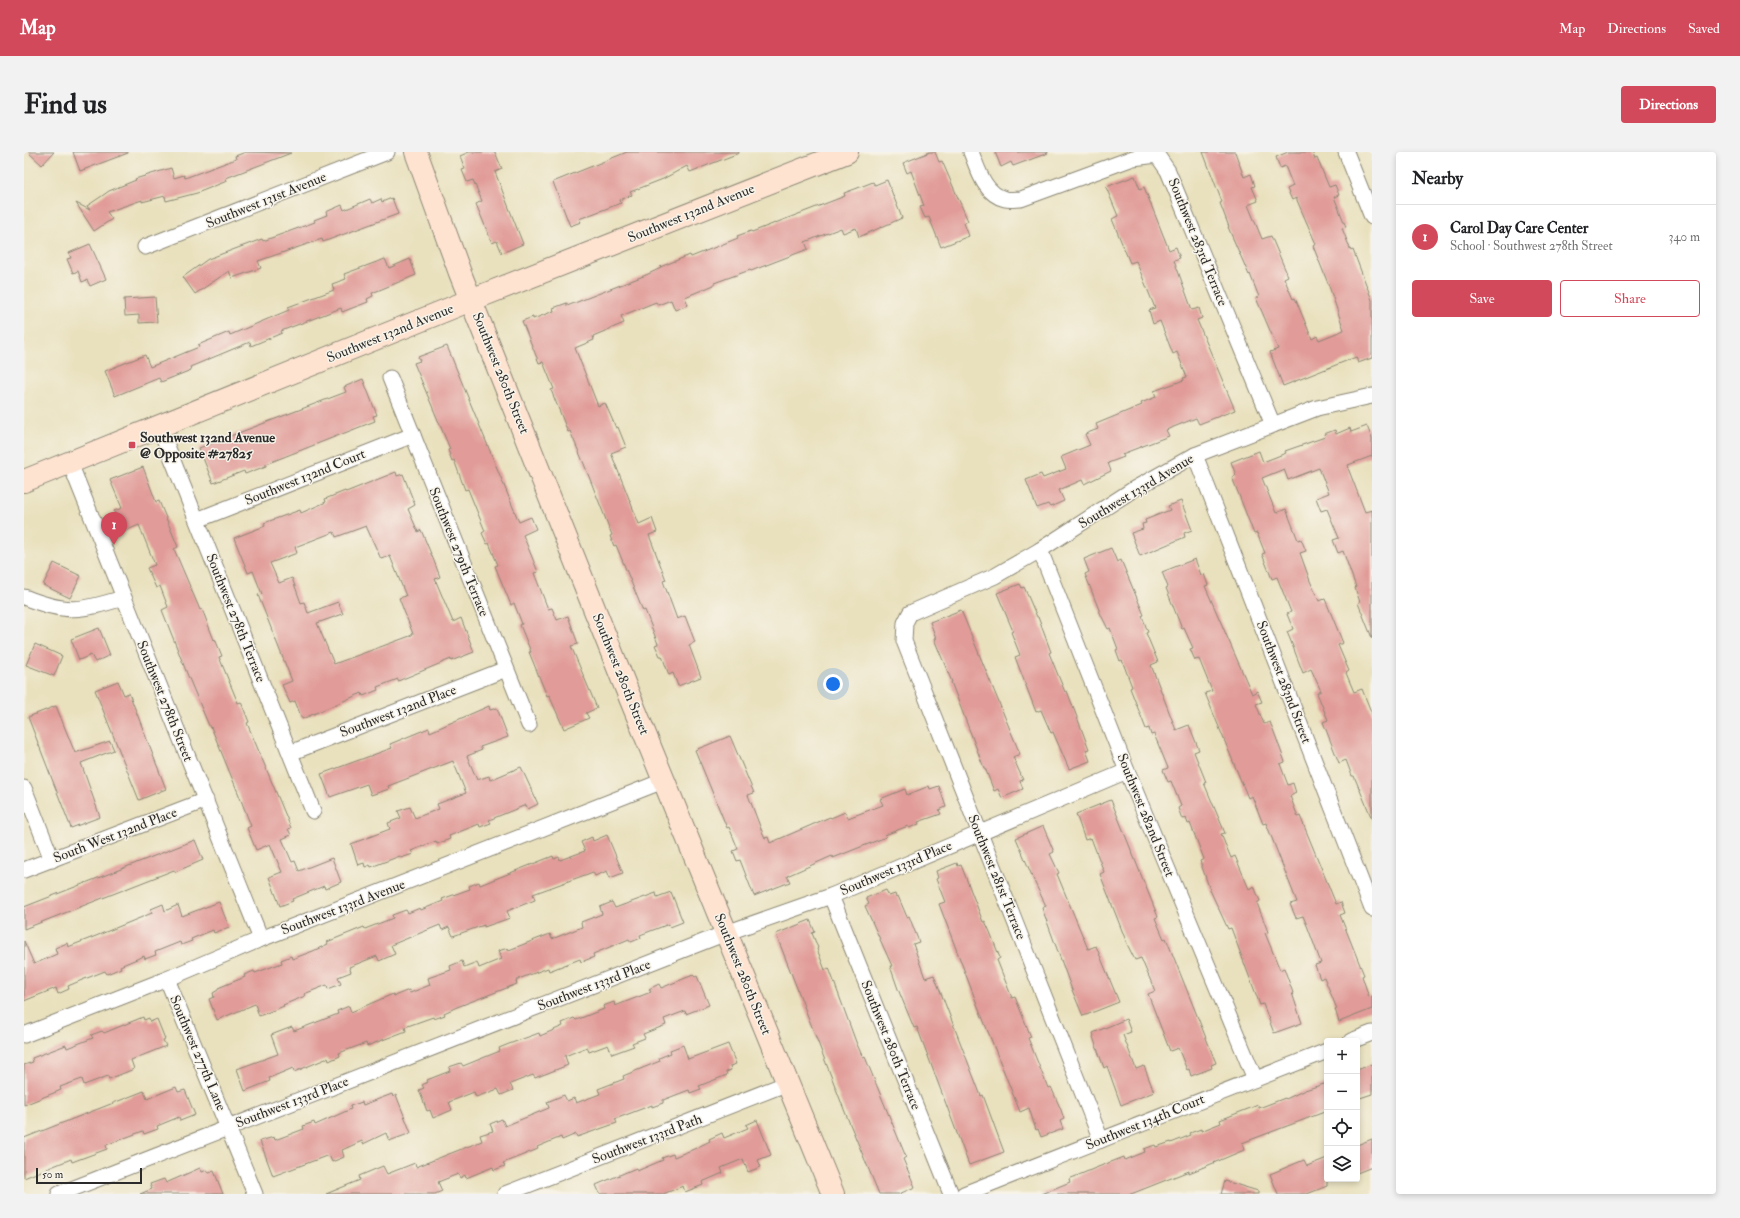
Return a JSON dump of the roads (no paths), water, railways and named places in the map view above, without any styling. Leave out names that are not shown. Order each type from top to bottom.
[{"type":"street","name":"Southwest 131st Avenue","points":[[145,248],[387,152]]},
{"type":"street","name":"Southwest 280th Street","points":[[416,152],[471,300],[663,781],[833,1194]]},
{"type":"street","name":"Southwest 132nd Avenue","points":[[24,481],[471,300],[847,152]]},
{"type":"street","name":"Southwest 283rd Terrace","points":[[971,152],[983,180],[993,194],[1005,199],[1021,199],[1133,158],[1157,155],[1168,171],[1273,425]]},
{"type":"street","points":[[1346,152],[1372,217]]},
{"type":"street","name":"Southwest 279th Terrace","points":[[390,378],[529,725]]},
{"type":"street","name":"Southwest 133rd Avenue","points":[[910,613],[996,576],[1040,550],[1134,489],[1195,455],[1317,408],[1372,396]]},
{"type":"street","name":"Southwest 278th Terrace","points":[[159,426],[313,811]]},
{"type":"street","name":"Southwest 132nd Court","points":[[197,520],[413,435]]},
{"type":"street","name":"Southwest 283nd Street","points":[[1195,455],[1372,909]]},
{"type":"street","name":"Southwest 278th Street","points":[[70,462],[261,939]]},
{"type":"street","name":"Southwest 282nd Street","points":[[1040,550],[1127,771],[1256,1079]]},
{"type":"street","points":[[24,597],[47,606],[72,610],[96,606],[124,598]]},
{"type":"street","name":"Southwest 281st Terrace","points":[[910,613],[905,623],[904,641],[1101,1140]]},
{"type":"street","name":"Southwest 132nd Place","points":[[290,753],[506,669]]},
{"type":"street","name":"Southwest 133rd Place","points":[[59,1194],[228,1126],[726,933],[831,896],[1127,771]]},
{"type":"street","name":"Southwest 133rd Avenue","points":[[24,1035],[167,979],[261,939],[663,781]]},
{"type":"street","points":[[24,788],[52,860]]},
{"type":"street","name":"South West 132nd Place","points":[[24,870],[206,800]]},
{"type":"street","name":"Southwest 280th Terrace","points":[[831,896],[951,1194]]},
{"type":"street","name":"Southwest 277th Lane","points":[[167,979],[255,1194]]},
{"type":"street","points":[[1360,1038],[1372,1033]]},
{"type":"street","name":"Southwest 134th Court","points":[[964,1194],[1324,1052]]},
{"type":"street","name":"Southwest 133rd Path","points":[[505,1194],[788,1083]]},
{"type":"place","name":"Southwest 132nd Avenue @ Opposite #27825","points":[[132,445]]},
{"type":"place","name":"Carol Day Care Center","points":[[114,545]]}]
